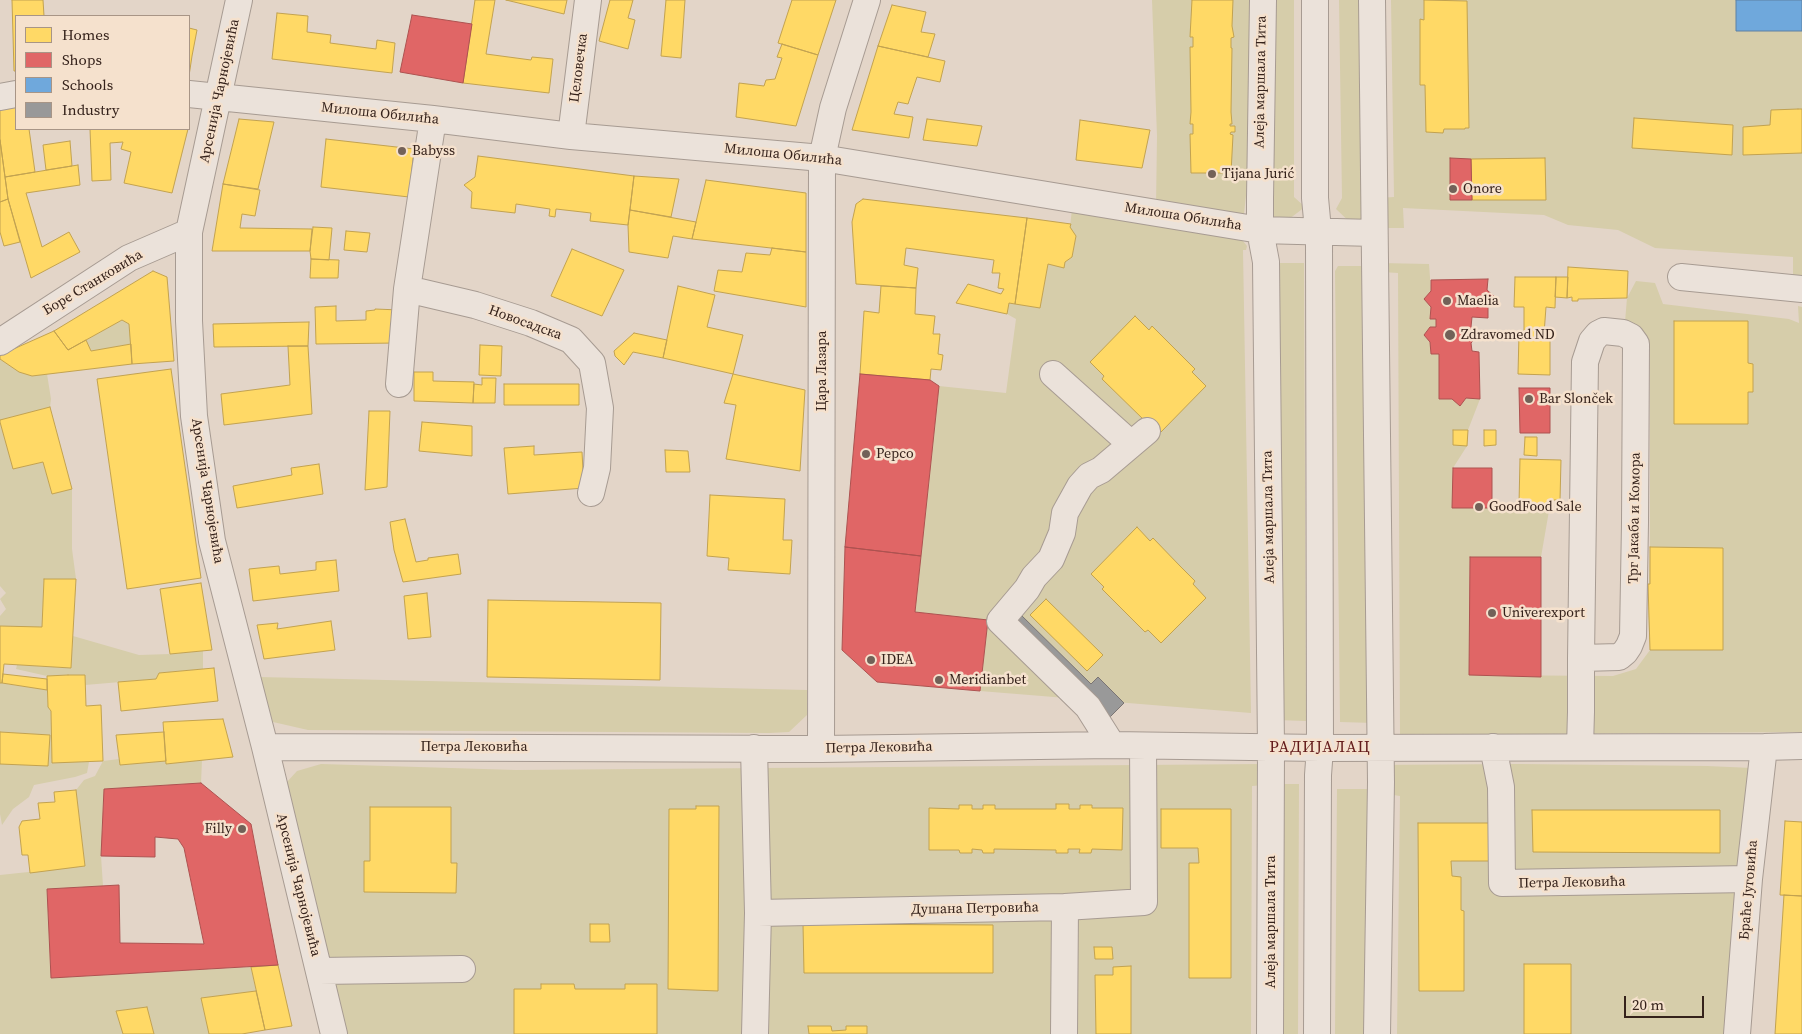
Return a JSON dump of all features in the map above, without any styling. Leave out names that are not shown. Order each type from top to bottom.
[{"type":"street","name":"Арсенија Чарнојевића","points":[[239,0],[189,232],[189,321],[194,416],[212,541],[265,747],[334,1034]]},
{"type":"street","name":"Целовечка","points":[[571,136],[588,0]]},
{"type":"street","name":"Цара Лазара","points":[[821,749],[822,158],[833,108],[867,0]]},
{"type":"street","name":"Алеја маршала Тита","points":[[1263,0],[1260,230],[1266,262],[1271,747],[1270,1034]]},
{"type":"street","points":[[1315,0],[1320,748],[1318,775],[1317,1034]]},
{"type":"street","points":[[1372,0],[1381,782],[1377,1034]]},
{"type":"street","points":[[0,97],[15,94]]},
{"type":"street","name":"Милоша Обилића","points":[[190,94],[433,119],[571,136],[822,158],[1260,230],[1374,233]]},
{"type":"street","points":[[399,384],[407,289],[433,119]]},
{"type":"street","name":"Боре Станковића","points":[[0,342],[129,258],[189,232]]},
{"type":"street","points":[[1681,277],[1802,289]]},
{"type":"street","name":"Новосадска","points":[[407,289],[475,305],[531,323],[572,340],[592,363],[600,408],[598,468],[591,493]]},
{"type":"street","name":"Трг Јакаба и Комора","points":[[1604,331],[1623,333],[1631,337],[1636,344],[1632,636],[1625,652],[1619,657],[1581,658],[1585,362],[1592,341],[1598,334],[1604,331]]},
{"type":"street","points":[[1054,374],[1139,438],[1101,470],[1089,476],[1080,486],[1065,512],[1062,533],[1051,559],[1034,577],[1027,589],[1000,621],[1088,707],[1112,745]]},
{"type":"street","points":[[1580,747],[1581,658]]},
{"type":"street","name":"Петра Лековића","points":[[265,747],[821,749],[1112,745],[1320,748],[1802,746]]},
{"type":"street","name":"Душана Петровића","points":[[758,913],[1065,907],[1144,902],[1143,746]]},
{"type":"street","name":"Петра Лековића","points":[[1493,747],[1501,787],[1502,883],[1749,879]]},
{"type":"street","name":"Браће Југовића","points":[[1738,1034],[1749,879],[1764,747]]},
{"type":"street","points":[[754,748],[758,913],[755,1034]]},
{"type":"street","points":[[1064,1034],[1065,907]]},
{"type":"street","points":[[319,971],[462,969]]},
{"type":"shaded area","points":[[1152,0],[1250,0],[1249,168],[1243,223],[1156,207],[1157,136]]},
{"type":"shaded area","points":[[1267,0],[1294,0],[1294,197],[1305,207],[1281,225],[1263,221]]},
{"type":"shaded area","points":[[1339,0],[1367,0],[1370,230],[1356,228],[1336,209],[1342,198]]},
{"type":"shaded area","points":[[1391,0],[1736,0],[1737,31],[1802,31],[1802,275],[1793,275],[1793,257],[1655,248],[1618,230],[1568,225],[1544,215],[1403,208],[1404,228],[1380,228],[1378,198],[1394,197]]},
{"type":"shaded area","points":[[1073,200],[1234,230],[1247,246],[1246,250],[1243,250],[1251,713],[980,691],[988,621],[915,612],[939,386],[1006,393],[1016,319],[1007,314],[1009,303],[1040,308],[1048,264],[1064,268],[1065,262],[1072,257],[1076,236],[1070,227]]},
{"type":"shaded area","points":[[1277,263],[1304,263],[1306,721],[1276,720]]},
{"type":"shaded area","points":[[1380,263],[1429,264],[1431,291],[1424,299],[1431,307],[1430,318],[1436,319],[1436,327],[1430,327],[1424,335],[1430,342],[1431,354],[1439,354],[1466,398],[1480,399],[1468,430],[1467,446],[1453,468],[1453,508],[1492,508],[1519,504],[1550,505],[1541,557],[1470,557],[1469,675],[1613,676],[1636,669],[1650,650],[1648,614],[1650,547],[1650,344],[1625,322],[1627,298],[1636,281],[1655,283],[1663,304],[1789,319],[1799,323],[1798,306],[1802,307],[1802,732],[1400,735],[1398,273],[1382,272]]},
{"type":"shaded area","points":[[1338,266],[1363,266],[1374,723],[1340,722],[1335,271]]},
{"type":"shaded area","points":[[122,320],[129,324],[131,344],[91,351],[86,340]]},
{"type":"shaded area","points":[[0,359],[19,372],[32,376],[47,374],[51,399],[50,407],[0,420]]},
{"type":"shaded area","points":[[0,422],[13,469],[43,462],[52,494],[72,489],[72,549],[76,579],[44,579],[42,627],[0,626],[0,616],[6,609],[0,599],[6,593],[0,586]]},
{"type":"shaded area","points":[[73,636],[139,655],[203,651],[203,669],[159,673],[156,679],[85,685],[85,675],[47,676],[16,669],[17,665],[71,668]]},
{"type":"shaded area","points":[[259,677],[807,690],[807,715],[789,732],[769,733],[308,730],[273,722]]},
{"type":"shaded area","points":[[0,683],[47,690],[48,707],[51,711],[52,762],[89,762],[87,773],[34,785],[29,797],[13,809],[2,825],[0,814],[0,764],[50,735],[0,732]]},
{"type":"shaded area","points":[[119,759],[120,765],[166,761],[167,764],[202,760],[201,783],[104,789],[101,856],[103,886],[47,889],[51,978],[251,967],[256,991],[201,998],[209,1034],[154,1034],[147,1007],[117,1011],[123,1034],[0,1034],[0,875],[85,866],[76,790],[84,780],[95,776],[103,761]]},
{"type":"shaded area","points":[[321,764],[516,770],[1264,764],[1266,785],[1252,786],[1251,1034],[341,1034],[286,783],[297,771]]},
{"type":"shaded area","points":[[1519,764],[1752,768],[1730,1034],[1397,1034],[1400,796],[1387,794],[1366,1034],[1335,1034],[1337,789],[1369,789],[1369,765]]},
{"type":"shaded area","points":[[1277,784],[1299,784],[1298,1034],[1277,1034]]},
{"type":"building: Homes","points":[[12,0],[43,0],[44,15],[15,15],[14,71]]},
{"type":"building: Homes","points":[[475,0],[495,0],[486,54],[531,60],[532,57],[553,59],[549,93],[463,83]]},
{"type":"building: Homes","points":[[506,0],[567,0],[564,14]]},
{"type":"building: Homes","points":[[610,0],[633,0],[628,18],[635,20],[628,49],[599,41]]},
{"type":"building: Homes","points":[[666,0],[685,0],[681,58],[661,56]]},
{"type":"building: Homes","points":[[792,0],[836,0],[818,55],[778,43]]},
{"type":"building: Homes","points":[[1192,0],[1233,0],[1232,26],[1234,37],[1231,38],[1232,124],[1230,126],[1235,126],[1235,132],[1230,134],[1233,135],[1231,173],[1191,173],[1190,134],[1193,134],[1193,124],[1190,124],[1190,47],[1193,47],[1193,37],[1190,37]]},
{"type":"building: Homes","points":[[1424,0],[1467,1],[1469,128],[1444,129],[1443,133],[1426,132],[1425,85],[1420,85],[1420,19],[1424,20]]},
{"type":"building: Homes","points":[[892,5],[926,12],[921,32],[935,34],[928,57],[878,46]]},
{"type":"building: Homes","points":[[277,13],[308,16],[307,32],[331,35],[330,43],[376,49],[377,40],[395,43],[392,73],[272,59]]},
{"type":"building: Homes","points":[[190,28],[197,30],[190,69]]},
{"type":"building: Homes","points":[[782,44],[818,55],[796,126],[736,117],[739,83],[764,86],[766,80],[775,79],[782,58],[777,57]]},
{"type":"building: Homes","points":[[878,46],[945,61],[940,82],[917,77],[908,104],[898,102],[894,114],[913,117],[909,138],[852,130]]},
{"type":"building: Homes","points":[[15,104],[15,130],[29,130],[35,172],[5,177],[0,140],[0,106]]},
{"type":"building: Homes","points":[[1802,109],[1802,153],[1743,155],[1743,127],[1770,125],[1771,110]]},
{"type":"building: Homes","points":[[1634,118],[1733,125],[1732,155],[1632,148]]},
{"type":"building: Homes","points":[[239,119],[274,122],[258,189],[223,184]]},
{"type":"building: Homes","points":[[927,119],[982,126],[977,146],[923,140]]},
{"type":"building: Homes","points":[[1080,120],[1150,130],[1142,168],[1076,160]]},
{"type":"building: Homes","points":[[90,130],[188,130],[172,193],[124,183],[131,152],[121,149],[123,142],[110,143],[111,180],[92,181]]},
{"type":"building: Homes","points":[[326,139],[414,149],[409,197],[321,187]]},
{"type":"building: Homes","points":[[0,140],[8,199],[0,202]]},
{"type":"building: Homes","points":[[70,141],[72,166],[46,170],[43,145]]},
{"type":"building: Homes","points":[[478,156],[634,176],[628,225],[590,221],[591,213],[556,209],[555,217],[549,216],[550,209],[516,204],[515,213],[471,208],[472,192],[464,185],[475,177]]},
{"type":"building: Homes","points":[[1545,158],[1546,200],[1472,200],[1471,159]]},
{"type":"building: Homes","points":[[78,165],[80,185],[26,193],[42,247],[69,232],[80,252],[31,278],[8,199],[5,177]]},
{"type":"building: Homes","points":[[634,176],[679,179],[671,217],[630,210]]},
{"type":"building: Homes","points":[[706,180],[806,193],[806,252],[692,239]]},
{"type":"building: Homes","points":[[223,184],[260,190],[255,216],[242,214],[240,228],[312,229],[310,251],[212,251]]},
{"type":"building: Homes","points":[[8,199],[20,242],[4,246],[0,232],[0,202]]},
{"type":"building: Homes","points":[[863,199],[1027,218],[1015,304],[1009,303],[1007,314],[956,303],[968,284],[1001,294],[1004,289],[998,288],[1000,273],[992,273],[994,260],[906,248],[904,265],[918,268],[916,288],[856,284],[852,222],[856,204]]},
{"type":"building: Homes","points":[[630,210],[696,222],[692,239],[673,236],[668,258],[629,252],[628,225]]},
{"type":"building: Homes","points":[[1027,218],[1071,224],[1070,227],[1076,236],[1072,257],[1065,262],[1064,268],[1048,264],[1040,308],[1015,304]]},
{"type":"building: Homes","points":[[313,227],[332,228],[329,260],[311,259]]},
{"type":"building: Homes","points":[[346,231],[370,233],[367,252],[344,250]]},
{"type":"building: Homes","points":[[772,248],[806,252],[806,307],[714,291],[718,270],[742,272],[746,253],[770,255]]},
{"type":"building: Homes","points":[[572,249],[624,270],[602,316],[551,296]]},
{"type":"building: Homes","points":[[311,259],[339,260],[338,278],[310,278]]},
{"type":"building: Homes","points":[[1568,267],[1628,271],[1627,298],[1578,299],[1578,301],[1572,301],[1572,297],[1567,298]]},
{"type":"building: Homes","points":[[153,271],[167,277],[174,361],[132,364],[129,324],[122,320],[68,350],[54,331]]},
{"type":"building: Homes","points":[[1515,277],[1556,277],[1555,308],[1546,307],[1544,334],[1550,335],[1550,375],[1518,374],[1519,334],[1524,334],[1524,307],[1514,307]]},
{"type":"building: Homes","points":[[1556,277],[1568,277],[1567,298],[1555,297]]},
{"type":"building: Homes","points":[[678,286],[715,295],[707,327],[743,335],[733,374],[663,358]]},
{"type":"building: Homes","points":[[881,286],[916,288],[915,314],[935,316],[933,334],[940,334],[938,354],[943,355],[941,370],[931,369],[930,380],[860,374],[864,311],[879,313]]},
{"type":"building: Homes","points":[[336,306],[336,321],[366,320],[366,311],[375,309],[400,310],[397,343],[316,344],[315,307]]},
{"type":"building: Homes","points":[[1135,316],[1149,330],[1152,326],[1195,369],[1192,372],[1206,386],[1161,432],[1147,419],[1145,421],[1102,379],[1104,376],[1090,362]]},
{"type":"building: Homes","points":[[1674,321],[1748,321],[1748,363],[1753,364],[1753,392],[1748,392],[1748,424],[1674,424]]},
{"type":"building: Homes","points":[[309,322],[308,346],[214,347],[213,324]]},
{"type":"building: Homes","points":[[54,331],[68,350],[86,340],[91,351],[131,344],[132,364],[32,376],[19,372],[0,359],[0,355]]},
{"type":"building: Homes","points":[[634,333],[667,340],[663,358],[633,352],[624,365],[615,356],[614,351]]},
{"type":"building: Homes","points":[[480,345],[502,346],[501,376],[479,375]]},
{"type":"building: Homes","points":[[288,346],[308,346],[312,414],[224,425],[221,394],[290,385]]},
{"type":"building: Homes","points":[[171,369],[201,578],[127,589],[97,379]]},
{"type":"building: Homes","points":[[414,372],[433,372],[433,381],[474,382],[473,403],[414,401]]},
{"type":"building: Homes","points":[[733,374],[805,390],[800,471],[726,459],[736,405],[724,403]]},
{"type":"building: Homes","points":[[482,378],[496,378],[495,403],[473,403],[474,384],[482,385]]},
{"type":"building: Homes","points":[[504,384],[579,384],[579,405],[504,405]]},
{"type":"building: Homes","points":[[50,407],[72,489],[52,494],[43,462],[13,469],[0,422],[0,420]]},
{"type":"building: Homes","points":[[369,411],[390,411],[387,487],[365,490]]},
{"type":"building: Homes","points":[[422,422],[472,426],[472,456],[419,451]]},
{"type":"building: Homes","points":[[1453,430],[1468,430],[1467,446],[1453,445]]},
{"type":"building: Homes","points":[[1484,430],[1496,430],[1496,445],[1484,446]]},
{"type":"building: Homes","points":[[1525,437],[1537,437],[1537,456],[1524,455]]},
{"type":"building: Homes","points":[[534,446],[534,455],[582,452],[584,488],[508,494],[504,448]]},
{"type":"building: Homes","points":[[665,450],[688,451],[690,472],[666,472]]},
{"type":"building: Homes","points":[[1520,459],[1561,460],[1560,500],[1550,500],[1550,505],[1519,504]]},
{"type":"building: Homes","points":[[319,464],[323,494],[237,508],[233,486],[292,475],[291,468]]},
{"type":"building: Homes","points":[[710,495],[785,499],[783,540],[792,540],[790,574],[728,570],[729,558],[707,556]]},
{"type":"building: Homes","points":[[405,519],[416,562],[428,560],[428,558],[458,554],[461,574],[403,582],[394,550],[390,522]]},
{"type":"building: Homes","points":[[1137,527],[1150,541],[1153,538],[1195,581],[1193,584],[1206,598],[1161,643],[1148,630],[1145,632],[1102,589],[1104,587],[1091,574]]},
{"type":"building: Homes","points":[[1650,547],[1723,548],[1723,650],[1650,650],[1648,584],[1650,584]]},
{"type":"building: Homes","points":[[336,560],[339,591],[253,601],[249,569],[279,566],[280,574],[316,570],[316,562]]},
{"type":"building: Homes","points":[[44,579],[76,579],[71,668],[4,664],[2,683],[0,683],[0,626],[42,627]]},
{"type":"building: Homes","points":[[201,583],[212,650],[170,654],[160,589]]},
{"type":"building: Homes","points":[[427,593],[431,637],[408,639],[404,596]]},
{"type":"building: Homes","points":[[1046,599],[1103,655],[1087,671],[1030,615]]},
{"type":"building: Homes","points":[[488,600],[661,603],[660,680],[487,677]]},
{"type":"building: Homes","points":[[331,621],[335,650],[264,659],[257,625],[278,623],[277,629]]},
{"type":"building: Homes","points":[[214,668],[218,701],[121,711],[118,682],[156,679],[159,673]]},
{"type":"building: Homes","points":[[3,674],[47,679],[47,690],[2,683]]},
{"type":"building: Homes","points":[[85,675],[86,706],[101,705],[103,761],[52,763],[51,711],[48,707],[47,676]]},
{"type":"building: Homes","points":[[223,719],[233,757],[166,764],[163,722]]},
{"type":"building: Homes","points":[[0,732],[50,735],[48,766],[0,764]]},
{"type":"building: Homes","points":[[164,732],[166,761],[120,765],[116,735]]},
{"type":"building: Homes","points":[[76,790],[85,866],[30,873],[28,855],[22,855],[19,827],[22,821],[40,819],[38,803],[55,802],[54,792]]},
{"type":"building: Homes","points":[[1056,804],[1069,804],[1069,809],[1080,809],[1080,805],[1092,805],[1092,808],[1123,808],[1122,850],[1092,849],[1091,853],[1079,853],[1080,849],[1068,849],[1068,853],[1056,853],[1056,850],[994,849],[994,853],[983,853],[982,850],[972,849],[972,853],[960,853],[959,850],[929,850],[929,808],[959,809],[959,805],[972,805],[972,809],[983,809],[983,805],[995,805],[995,809],[1056,809]]},
{"type":"building: Homes","points":[[696,806],[719,806],[718,991],[668,989],[669,809],[696,809]]},
{"type":"building: Homes","points":[[370,807],[451,807],[451,863],[457,863],[456,893],[364,892],[364,861],[370,861]]},
{"type":"building: Homes","points":[[1161,809],[1231,809],[1231,978],[1189,978],[1189,863],[1199,863],[1198,848],[1161,848]]},
{"type":"building: Homes","points":[[1532,810],[1720,810],[1720,853],[1533,852]]},
{"type":"building: Homes","points":[[1785,821],[1802,822],[1802,896],[1780,895]]},
{"type":"building: Homes","points":[[1418,823],[1489,823],[1489,861],[1451,861],[1452,876],[1461,877],[1461,910],[1464,911],[1464,991],[1419,991]]},
{"type":"building: Homes","points":[[1784,895],[1802,896],[1802,1034],[1775,1034]]},
{"type":"building: Homes","points":[[590,924],[609,924],[610,942],[590,942]]},
{"type":"building: Homes","points":[[803,924],[993,925],[993,973],[804,973]]},
{"type":"building: Homes","points":[[1094,947],[1112,947],[1113,959],[1095,959]]},
{"type":"building: Homes","points":[[1524,964],[1571,964],[1571,1034],[1524,1034]]},
{"type":"building: Homes","points":[[278,965],[292,1026],[265,1030],[251,967]]},
{"type":"building: Homes","points":[[1131,966],[1131,1034],[1096,1034],[1095,975],[1113,975],[1113,967]]},
{"type":"building: Homes","points":[[541,984],[574,984],[575,989],[625,989],[625,984],[657,984],[657,1034],[514,1034],[514,989],[541,989]]},
{"type":"building: Homes","points":[[256,991],[265,1030],[242,1034],[209,1034],[201,998]]},
{"type":"building: Homes","points":[[147,1007],[154,1034],[123,1034],[116,1011]]},
{"type":"building: Homes","points":[[808,1026],[831,1026],[832,1031],[846,1030],[846,1026],[867,1026],[867,1034],[809,1034]]},
{"type":"building: Shops","points":[[412,15],[472,24],[463,83],[400,72]]},
{"type":"building: Shops","points":[[1450,158],[1471,159],[1472,200],[1450,200]]},
{"type":"building: Shops","points":[[1488,279],[1487,290],[1496,298],[1488,306],[1488,318],[1472,317],[1471,327],[1479,335],[1471,343],[1472,351],[1479,352],[1480,399],[1466,398],[1460,406],[1452,399],[1439,399],[1439,354],[1431,354],[1430,342],[1424,335],[1430,327],[1436,327],[1436,319],[1430,319],[1431,307],[1424,299],[1431,291],[1431,280]]},
{"type":"building: Shops","points":[[860,374],[930,380],[939,386],[921,556],[845,547]]},
{"type":"building: Shops","points":[[1519,388],[1550,388],[1550,433],[1520,433]]},
{"type":"building: Shops","points":[[1453,468],[1492,468],[1492,508],[1452,508]]},
{"type":"building: Shops","points":[[845,547],[921,556],[915,612],[988,620],[980,691],[877,682],[842,650]]},
{"type":"building: Shops","points":[[1470,557],[1541,557],[1541,677],[1469,675]]},
{"type":"building: Shops","points":[[201,783],[251,824],[278,965],[51,978],[47,889],[119,885],[120,943],[204,944],[184,848],[178,839],[155,837],[155,857],[101,856],[104,789]]},
{"type":"building: Schools","points":[[1736,0],[1802,0],[1802,31],[1736,31]]},
{"type":"building: Industry","points":[[1019,613],[1091,684],[1098,677],[1124,703],[1108,719],[1011,622]]},
{"type":"place","name":"Babyss","points":[[402,151]]},
{"type":"place","name":"Tijana Jurić","points":[[1212,174]]},
{"type":"place","name":"Onore","points":[[1453,189]]},
{"type":"place","name":"Maelia","points":[[1447,301]]},
{"type":"place","name":"Zdravomed ND","points":[[1450,335]]},
{"type":"place","name":"Bar Slonček","points":[[1529,399]]},
{"type":"place","name":"Pepco","points":[[866,454]]},
{"type":"place","name":"GoodFood Sale","points":[[1479,507]]},
{"type":"place","name":"Univerexport","points":[[1492,613]]},
{"type":"place","name":"IDEA","points":[[871,660]]},
{"type":"place","name":"Meridianbet","points":[[939,680]]},
{"type":"place","name":"Filly","points":[[242,829]]},
{"type":"district","name":"РАДИЈАЛАЦ","points":[[1320,748]]}]
